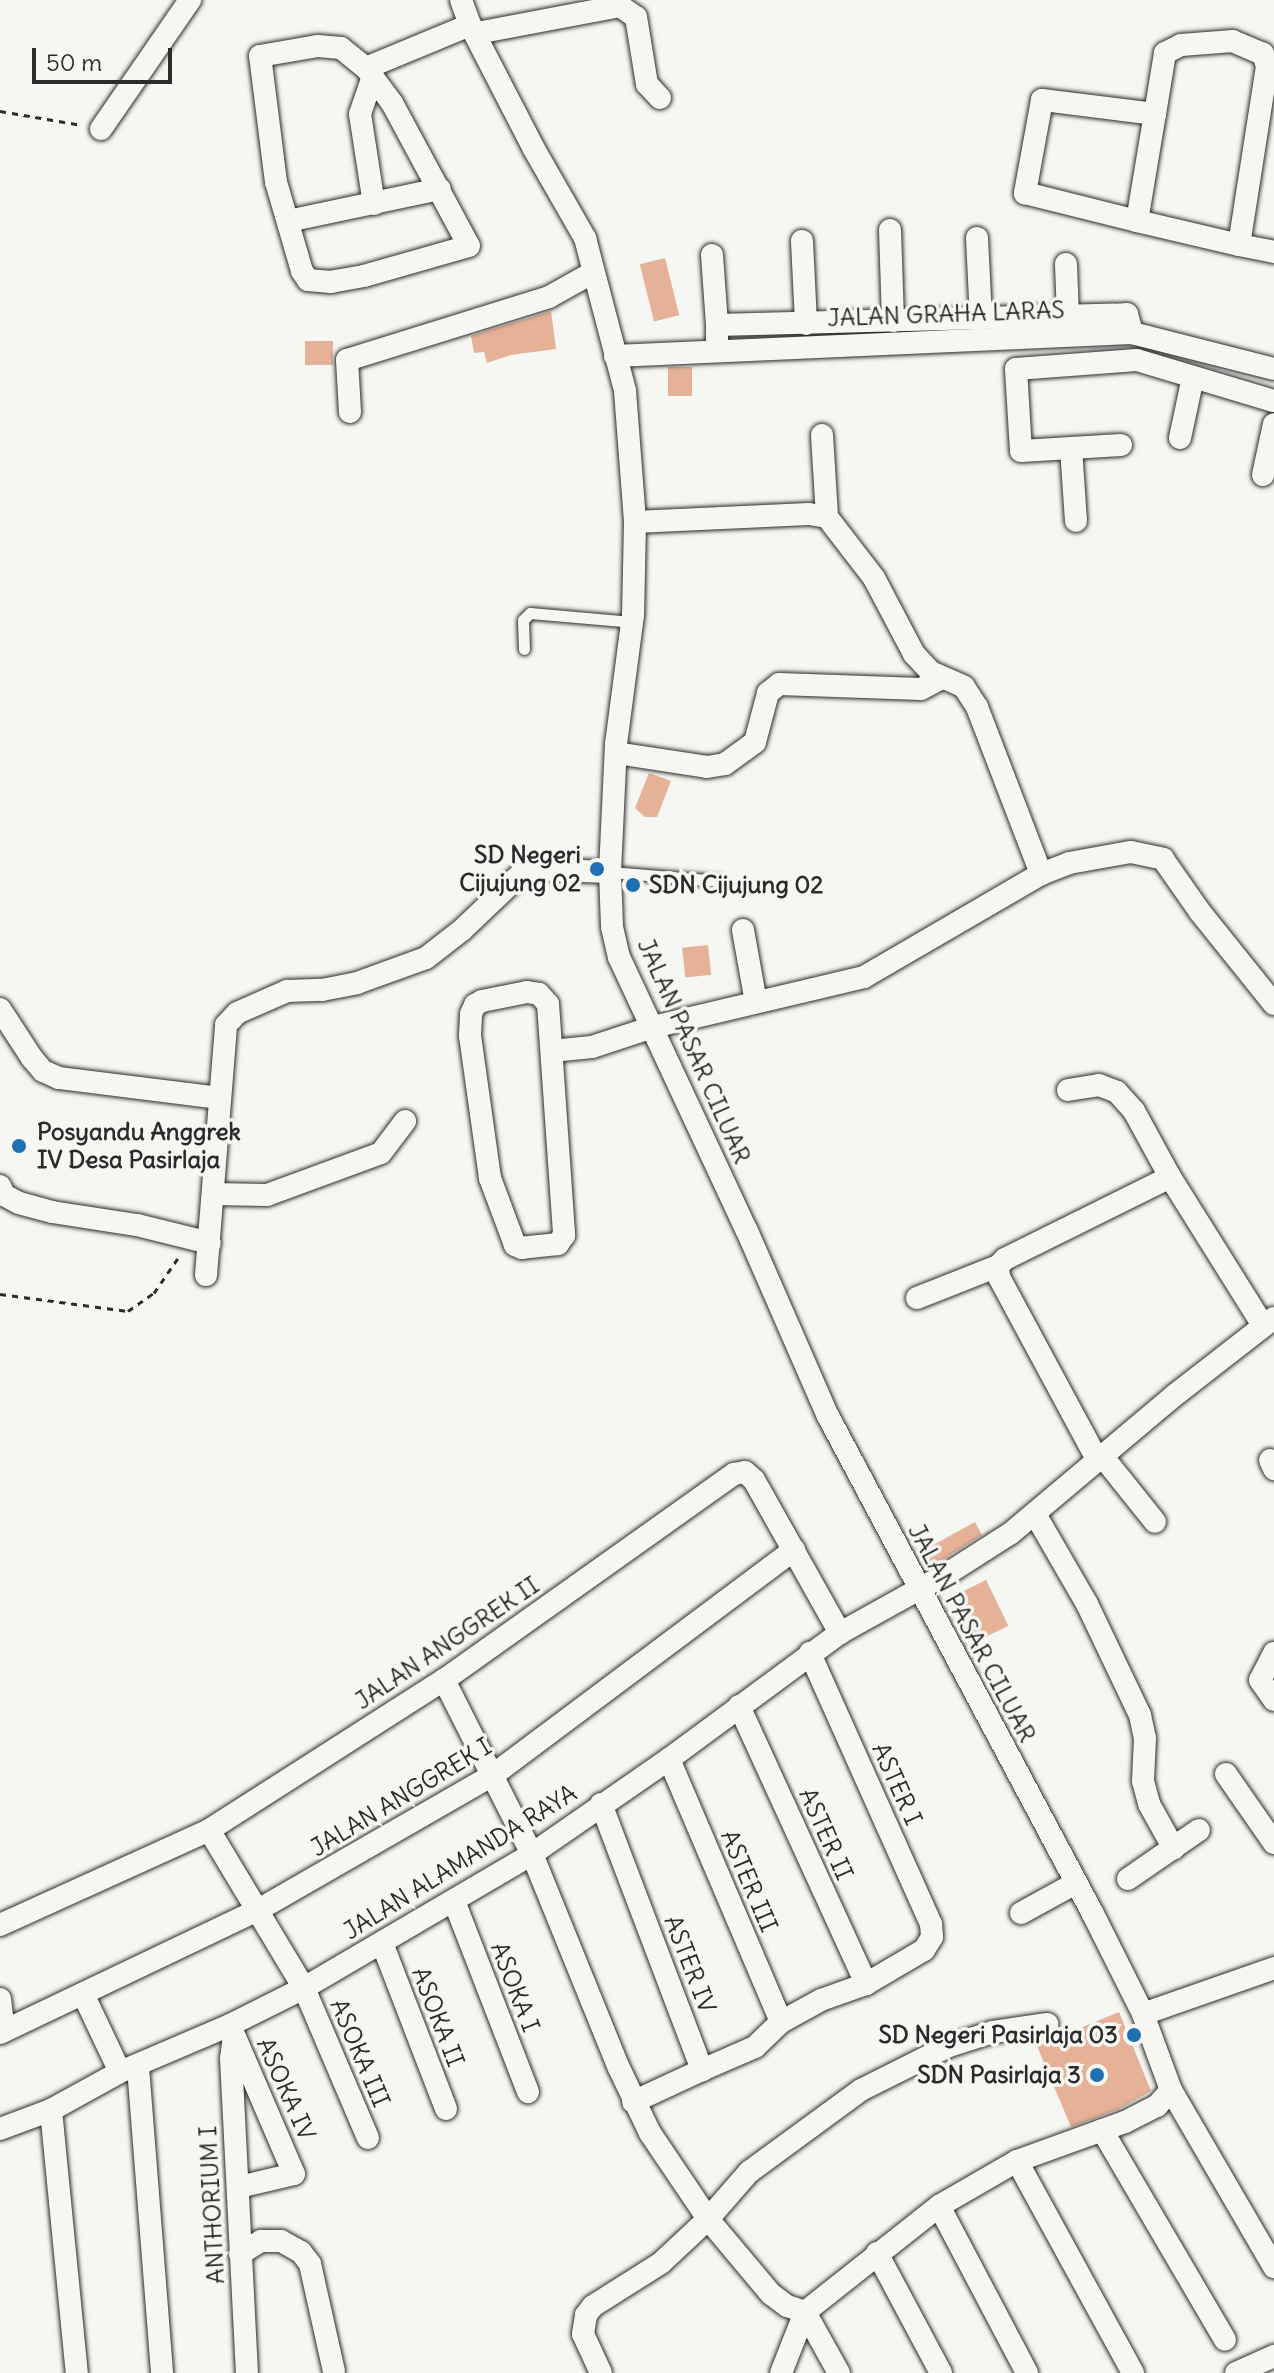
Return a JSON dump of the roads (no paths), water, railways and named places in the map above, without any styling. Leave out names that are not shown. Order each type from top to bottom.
[{"type":"street","points":[[101,129],[190,0]]},
{"type":"street","name":"JALAN PASAR CILUAR","points":[[461,0],[534,149],[585,238],[625,391],[635,522],[632,622],[616,753],[610,872],[612,927],[619,957],[828,1416],[1143,2014],[1171,2090],[1274,2267]]},
{"type":"street","points":[[369,74],[473,29],[620,6],[636,17],[647,84],[660,98]]},
{"type":"street","points":[[1137,221],[1165,53],[1181,45],[1233,41],[1263,54],[1267,66],[1239,245]]},
{"type":"street","points":[[318,46],[341,48],[369,74],[392,103],[472,252],[364,276],[319,282],[308,280],[302,271],[272,156],[260,56],[318,46]]},
{"type":"street","points":[[369,74],[360,114],[374,204]]},
{"type":"street","points":[[1155,114],[1042,100],[1025,193],[1274,252]]},
{"type":"street","points":[[288,221],[440,189]]},
{"type":"street","points":[[890,230],[893,321]]},
{"type":"street","points":[[977,238],[981,319]]},
{"type":"street","points":[[802,241],[806,324]]},
{"type":"street","points":[[712,255],[717,350]]},
{"type":"street","points":[[1066,264],[1068,316]]},
{"type":"street","points":[[350,412],[347,360],[549,297],[594,272]]},
{"type":"street","points":[[717,325],[1127,314],[1132,333]]},
{"type":"street","name":"JALAN GRAHA LARAS","points":[[615,356],[1132,333],[1274,369]]},
{"type":"street","points":[[1121,445],[1021,451],[1016,369],[1137,360],[1274,401]]},
{"type":"street","points":[[1180,438],[1193,377]]},
{"type":"street","points":[[1263,475],[1274,424]]},
{"type":"street","points":[[822,435],[827,517],[874,578],[914,654],[942,678],[964,687],[977,707],[1041,874]]},
{"type":"street","points":[[1071,448],[1076,521]]},
{"type":"street","points":[[635,522],[738,520],[809,514],[827,517]]},
{"type":"street","points":[[616,753],[707,767],[725,764],[755,742],[768,693],[779,684],[921,689],[942,678]]},
{"type":"street","points":[[552,1051],[592,1047],[653,1027],[864,977],[1041,874],[1069,863],[1131,852],[1163,859],[1200,912],[1274,1004]]},
{"type":"street","points":[[206,1275],[199,1240],[213,1194],[226,1025],[237,1013],[287,991],[322,990],[357,983],[426,958],[462,930],[526,869],[610,872]]},
{"type":"street","points":[[743,930],[756,1002]]},
{"type":"street","points":[[539,994],[548,1004],[552,1051],[563,1240],[558,1244],[517,1247],[490,1178],[470,1035],[471,1014],[482,1001],[539,994]]},
{"type":"street","points":[[0,1009],[43,1071],[59,1078],[219,1098]]},
{"type":"street","points":[[1068,1090],[1099,1085],[1117,1092],[1134,1111],[1170,1177],[1268,1322]]},
{"type":"street","points":[[213,1194],[267,1195],[381,1153],[405,1121]]},
{"type":"street","points":[[917,1298],[998,1266],[1005,1259],[1170,1177]]},
{"type":"street","points":[[0,1186],[4,1195],[19,1203],[52,1212],[92,1217],[199,1240]]},
{"type":"street","points":[[998,1266],[999,1277],[1100,1459],[1155,1522]]},
{"type":"street","name":"JALAN ALAMANDA RAYA","points":[[0,2129],[51,2110],[129,2069],[232,2030],[532,1854],[669,1759],[810,1653],[919,1587],[950,1572],[1035,1514],[1268,1322]]},
{"type":"street","name":"JALAN ANGGREK II","points":[[0,1925],[209,1830],[444,1680],[734,1474],[745,1472],[754,1480],[840,1633]]},
{"type":"street","points":[[1035,1514],[1087,1604],[1140,1715],[1145,1738],[1143,1781],[1149,1804],[1174,1849]]},
{"type":"street","name":"JALAN ANGGREK I","points":[[2,2032],[258,1910],[493,1775],[794,1550]]},
{"type":"street","name":"ASTER I","points":[[810,1653],[931,1924],[932,1937],[924,1950],[866,1984]]},
{"type":"street","points":[[1274,1653],[1260,1680],[1274,1700]]},
{"type":"street","points":[[444,1680],[532,1854],[633,2102],[650,2133],[708,2219],[771,2294],[787,2306],[805,2312],[839,2373]]},
{"type":"street","name":"ASTER II","points":[[739,1706],[866,1984]]},
{"type":"street","name":"ASTER III","points":[[669,1759],[781,2022]]},
{"type":"street","points":[[1226,1774],[1274,1843]]},
{"type":"street","name":"ASTER IV","points":[[601,1804],[702,2070]]},
{"type":"street","name":"ASOKA III","points":[[209,1830],[304,1988],[368,2138]]},
{"type":"street","points":[[1128,1879],[1199,1830]]},
{"type":"street","points":[[1021,1913],[1074,1884]]},
{"type":"street","name":"ASOKA I","points":[[454,1901],[528,2092]]},
{"type":"street","name":"ASOKA II","points":[[382,1943],[446,2109]]},
{"type":"street","points":[[1143,2014],[1274,1968]]},
{"type":"street","points":[[633,2102],[755,2047],[781,2022],[821,2000],[866,1984]]},
{"type":"street","points":[[83,1994],[129,2069],[162,2373]]},
{"type":"street","points":[[0,1999],[2,2032]]},
{"type":"street","points":[[601,2373],[583,2334],[586,2315],[593,2306],[661,2263],[708,2219],[749,2172],[861,2090],[970,2038],[1047,2024]]},
{"type":"street","name":"ASOKA IV","points":[[232,2030],[294,2174],[239,2187]]},
{"type":"street","name":"ANTHORIUM I","points":[[232,2030],[247,2373]]},
{"type":"street","points":[[781,2373],[805,2312],[939,2206],[1017,2161],[1157,2106],[1171,2090]]},
{"type":"street","points":[[51,2110],[77,2373]]},
{"type":"street","points":[[1102,2130],[1225,2340]]},
{"type":"street","points":[[1017,2161],[1133,2373]]},
{"type":"street","points":[[939,2206],[1027,2373]]},
{"type":"street","points":[[240,2254],[261,2241],[281,2241],[301,2252],[310,2264],[334,2371]]},
{"type":"street","points":[[877,2253],[941,2373]]},
{"type":"street","points":[[1236,2373],[1274,2356]]},
{"type":"lane","points":[[524,649],[523,620],[530,613],[632,622]]},
{"type":"lane","points":[[610,872],[720,881]]},
{"type":"place","name":"SD Negeri Cijujung 02","points":[[597,869]]},
{"type":"place","name":"SDN Cijujung 02","points":[[633,885]]},
{"type":"place","name":"Posyandu Anggrek IV Desa Pasirlaja","points":[[19,1146]]},
{"type":"place","name":"SD Negeri Pasirlaja 03","points":[[1134,2035]]},
{"type":"place","name":"SDN Pasirlaja 3","points":[[1097,2075]]}]
